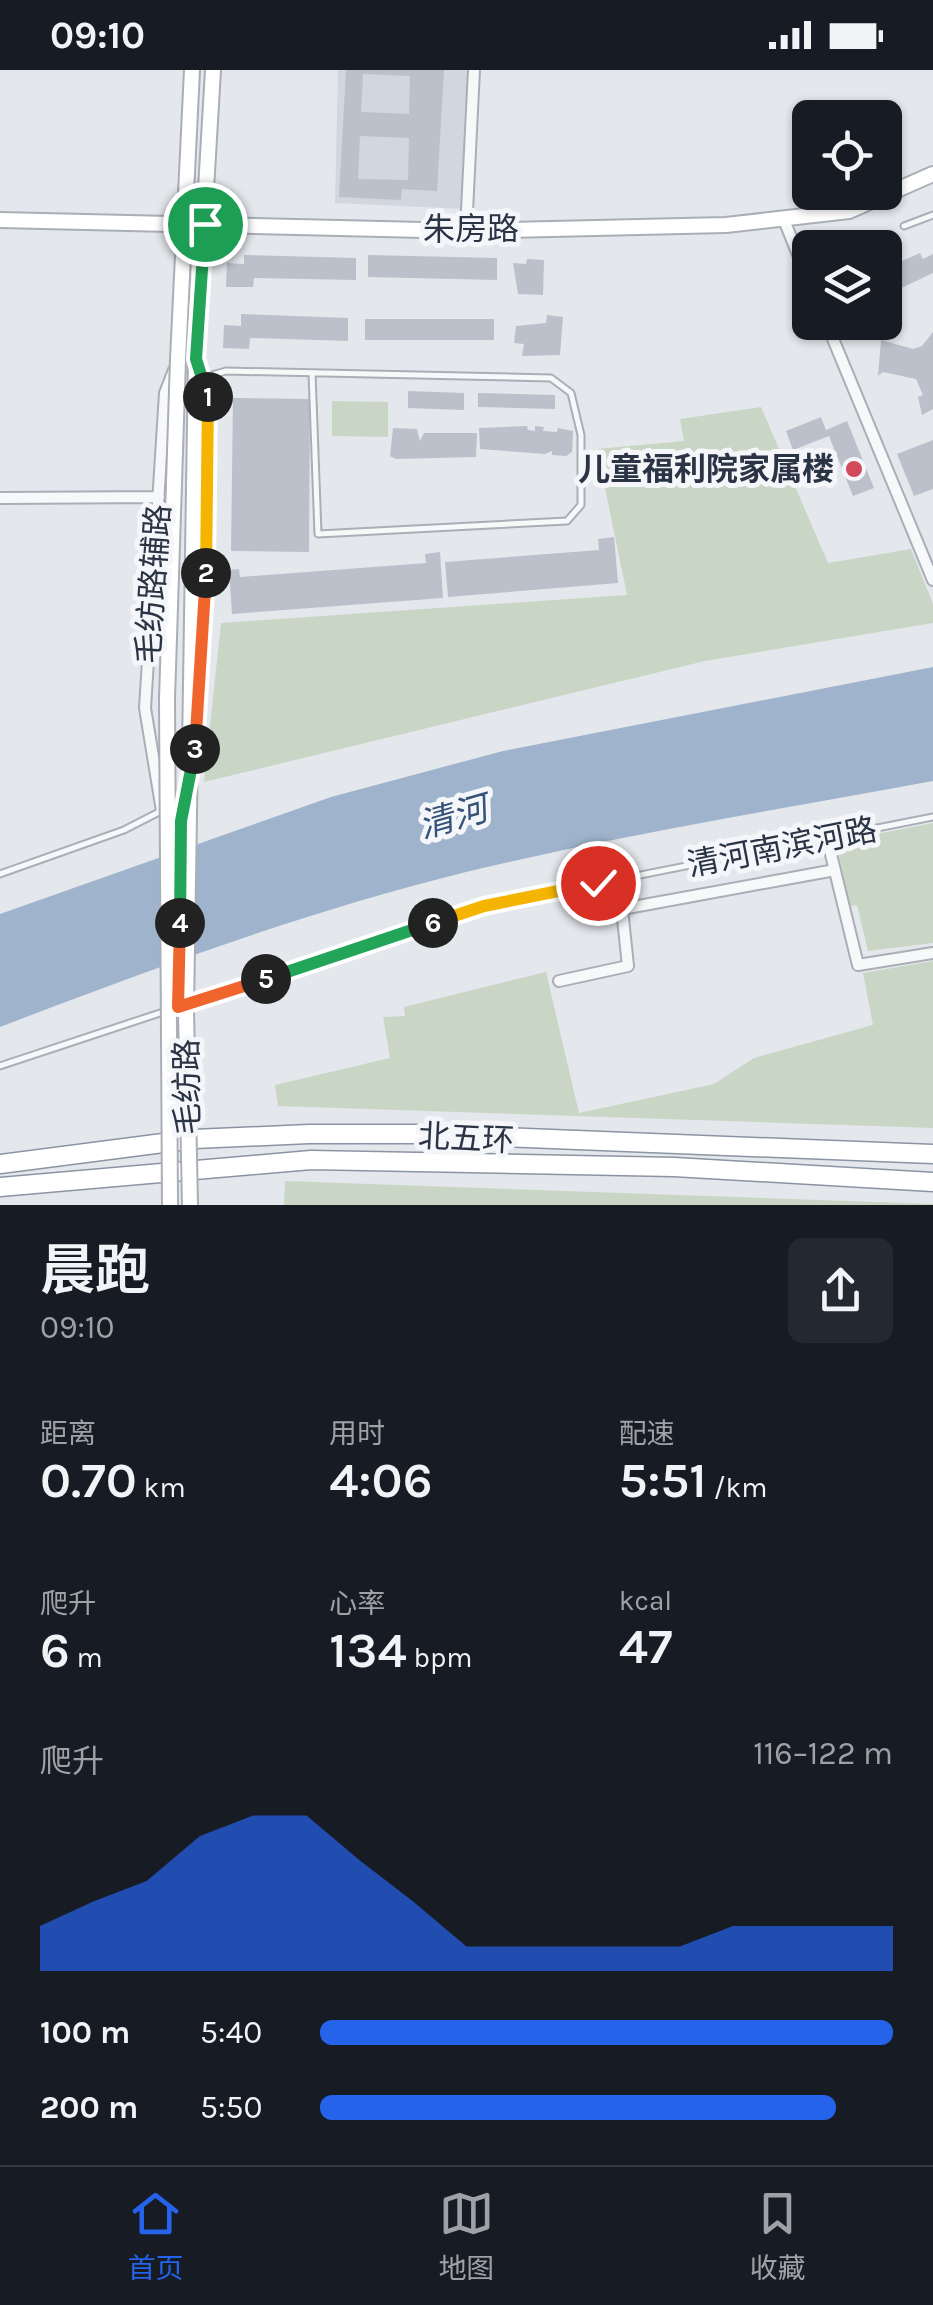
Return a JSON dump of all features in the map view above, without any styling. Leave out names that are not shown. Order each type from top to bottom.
[{"type":"highway","name":"北五环","points":[[0,1164],[194,1138],[328,1134],[933,1154]]},
{"type":"highway","name":"北五环","points":[[0,1186],[158,1169],[311,1160],[674,1167],[933,1182]]},
{"type":"main road","name":"毛纺路","points":[[170,1205],[168,699],[192,70]]},
{"type":"main road","name":"毛纺路","points":[[190,1205],[186,991],[196,359],[213,70]]},
{"type":"main road","name":"朱房路","points":[[0,220],[466,231],[784,220],[849,210],[933,174]]},
{"type":"street","points":[[466,231],[474,70]]},
{"type":"street","points":[[784,220],[792,240]]},
{"type":"street","points":[[833,340],[933,580]]},
{"type":"street","name":"毛纺路辅路","points":[[162,811],[146,708],[165,393],[178,359]]},
{"type":"street","name":"毛纺路辅路","points":[[178,1007],[181,821],[201,691],[208,520],[208,395],[196,359]]},
{"type":"street","points":[[0,498],[159,497]]},
{"type":"street","points":[[827,838],[858,965],[933,952]]},
{"type":"street","points":[[559,982],[628,966],[622,909],[835,870]]},
{"type":"lane","points":[[904,226],[933,214]]},
{"type":"lane","points":[[202,378],[226,371],[312,372],[551,378],[571,394],[581,435],[581,505],[568,521],[318,534],[312,372]]},
{"type":"lane","points":[[0,874],[183,806]]},
{"type":"lane","name":"清河南滨河路","points":[[0,1066],[484,906],[933,817]]},
{"type":"shaded area","points":[[338,70],[471,70],[465,209],[335,203]]},
{"type":"green space","points":[[332,401],[388,402],[388,437],[332,436]]},
{"type":"green space","points":[[761,407],[828,563],[911,549],[933,604],[933,623],[705,661],[204,782],[221,623],[627,595],[597,449],[684,441],[680,419]]},
{"type":"green space","points":[[933,823],[933,943],[868,951],[857,905],[850,906],[836,842]]},
{"type":"green space","points":[[933,961],[933,1128],[278,1106],[275,1085],[390,1058],[383,1017],[405,1016],[404,1007],[546,972],[579,1113],[714,1084],[754,1058],[873,1025],[863,973]]},
{"type":"green space","points":[[285,1181],[933,1204],[933,1205],[284,1205]]},
{"type":"water","name":"清河","points":[[933,667],[933,781],[579,847],[403,888],[229,943],[0,1027],[0,914],[331,797],[503,751]]},
{"type":"building","points":[[346,70],[444,70],[437,191],[402,189],[401,200],[339,197]],"holes":[[[363,74],[410,76],[409,114],[361,112]],[[360,136],[409,138],[408,180],[358,179]]]},
{"type":"building","points":[[920,253],[923,259],[933,254],[933,273],[902,288],[902,261]]},
{"type":"building","points":[[244,255],[356,258],[356,280],[254,278],[253,287],[226,287],[227,263],[244,264]]},
{"type":"building","points":[[368,255],[497,258],[497,280],[368,277]]},
{"type":"building","points":[[527,259],[544,260],[543,295],[518,294],[513,263],[526,264]]},
{"type":"building","points":[[241,314],[348,318],[348,341],[250,338],[249,349],[223,348],[224,325],[241,326]]},
{"type":"building","points":[[547,315],[563,317],[560,355],[522,356],[524,344],[514,343],[516,326],[546,323]]},
{"type":"building","points":[[365,319],[494,319],[494,340],[365,340]]},
{"type":"building","points":[[933,332],[933,409],[922,415],[918,397],[923,395],[916,379],[883,372],[878,376],[881,340],[913,349],[922,346]]},
{"type":"building","points":[[408,391],[464,393],[464,410],[408,408]]},
{"type":"building","points":[[478,393],[555,395],[555,409],[478,407]]},
{"type":"building","points":[[233,398],[310,399],[309,552],[231,551]]},
{"type":"building","name":"儿童福利院家属楼","points":[[821,417],[826,430],[847,421],[874,488],[853,496],[829,436],[793,450],[786,431]]},
{"type":"building","points":[[527,426],[535,431],[535,426],[544,427],[543,431],[573,431],[572,452],[566,456],[552,455],[552,451],[545,454],[480,449],[479,428]]},
{"type":"building","points":[[393,428],[417,429],[420,441],[424,433],[477,433],[476,457],[396,459],[390,456]]},
{"type":"building","points":[[933,440],[933,489],[914,496],[897,454]]},
{"type":"building","points":[[614,537],[618,583],[448,597],[445,562],[599,550],[598,539]]},
{"type":"building","points":[[440,552],[443,598],[232,614],[229,570],[239,569],[240,577],[426,563],[425,554]]},
{"type":"place","name":"儿童福利院家属楼","points":[[854,469]]},
{"type":"route","points":[[205,224],[196,359],[208,395],[208,537],[197,738],[181,821],[178,1007],[484,906],[598,883]]}]
